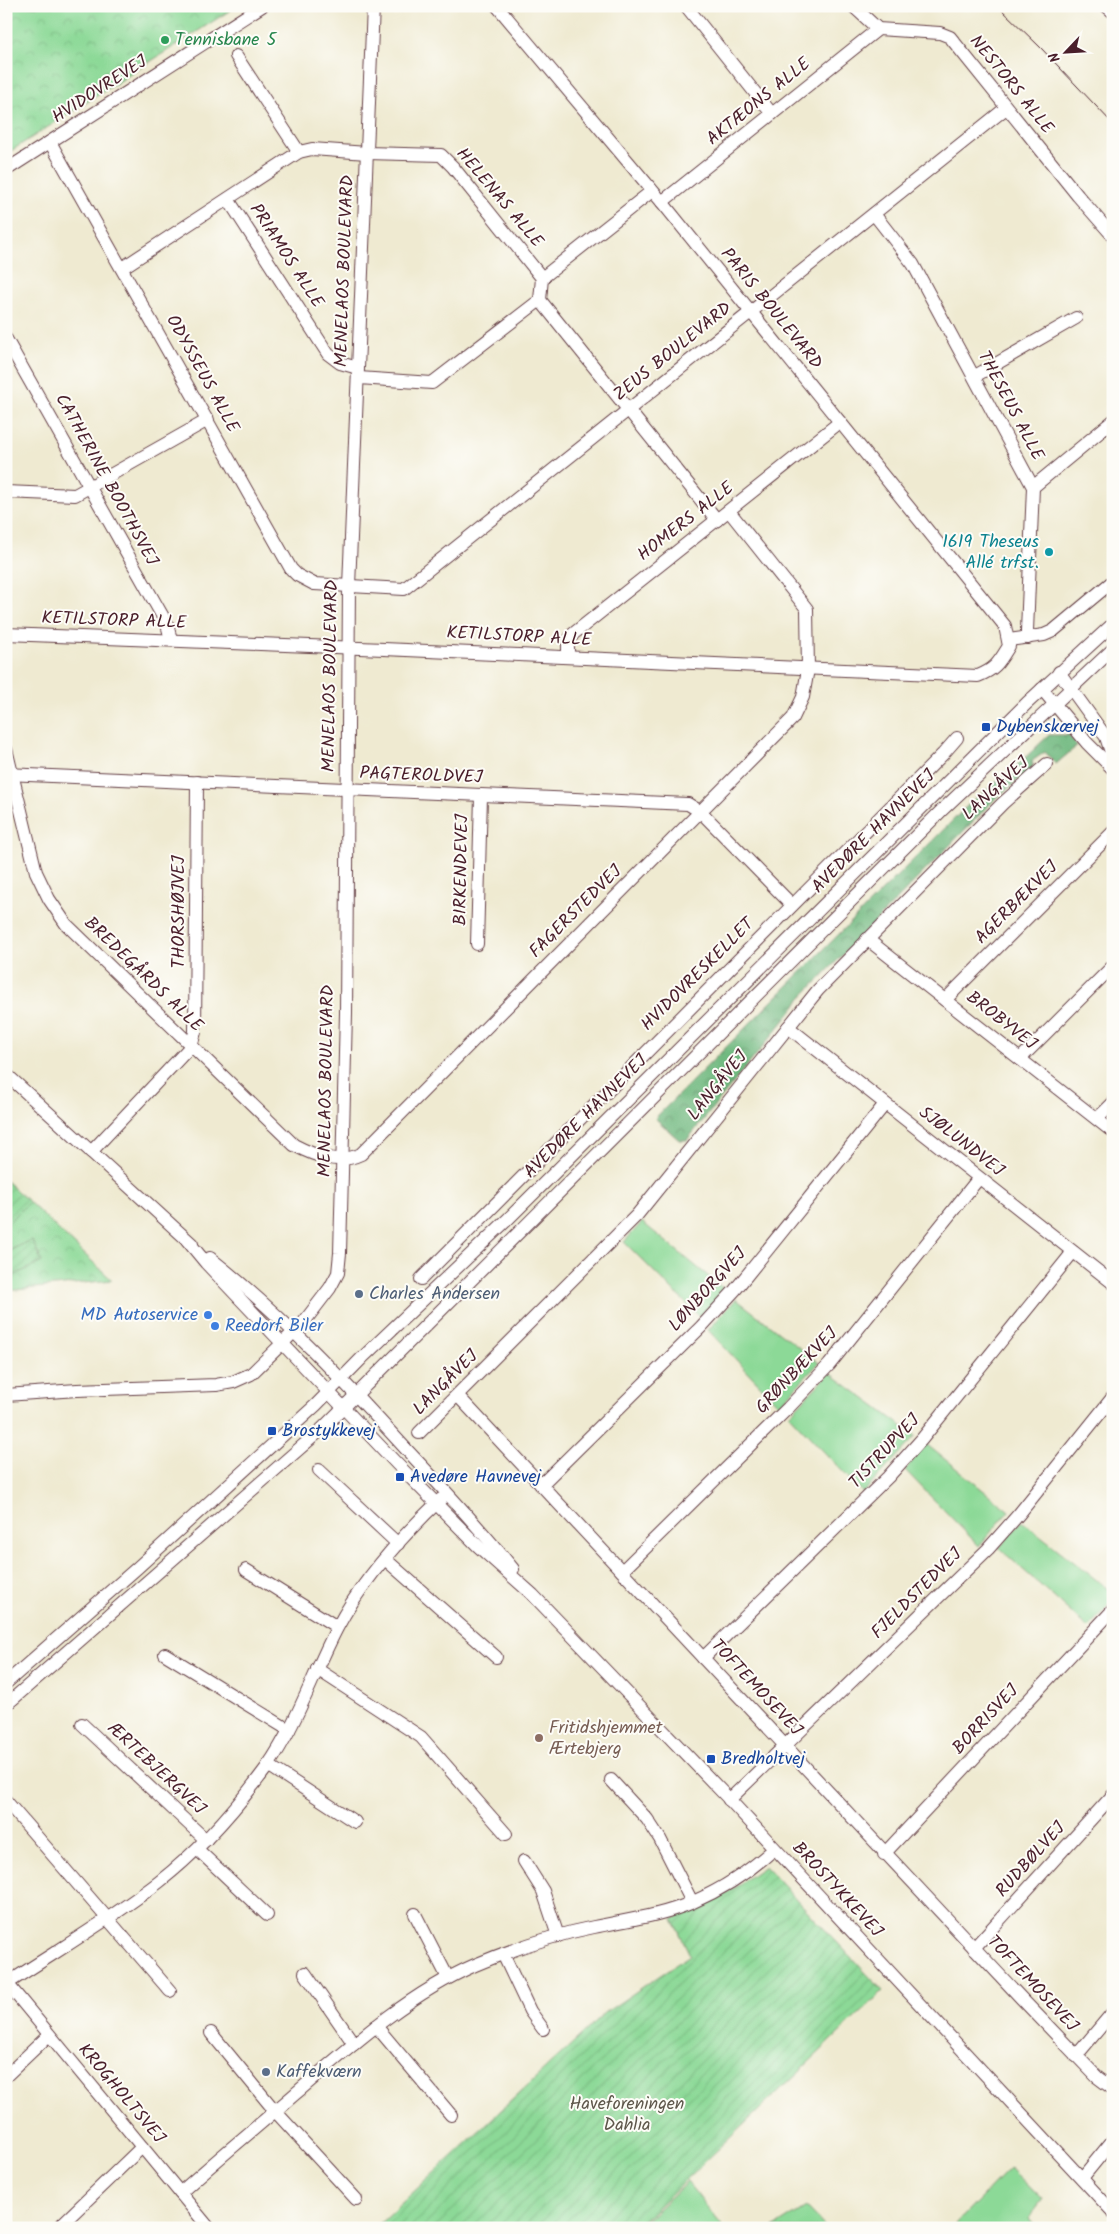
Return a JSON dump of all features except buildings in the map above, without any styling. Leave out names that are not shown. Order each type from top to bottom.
[{"type":"street","name":"HVIDOVREVEJ","points":[[6,170],[262,6]]},
{"type":"street","name":"MENELAOS BOULEVARD","points":[[6,1395],[225,1383],[250,1374],[295,1332],[330,1288],[338,1272],[346,1003],[348,586],[373,6]]},
{"type":"street","name":"PARIS BOULEVARD","points":[[497,6],[662,202],[840,422],[1004,626],[1009,640]]},
{"type":"street","points":[[686,6],[772,114]]},
{"type":"street","points":[[853,6],[878,29]]},
{"type":"street","points":[[1106,6],[1113,12]]},
{"type":"street","name":"AKTÆONS ALLE","points":[[662,202],[878,29]]},
{"type":"street","name":"NESTORS ALLE","points":[[878,29],[940,33],[950,37],[1006,108],[1113,236]]},
{"type":"street","points":[[236,56],[299,152]]},
{"type":"street","name":"ZEUS BOULEVARD","points":[[348,586],[404,589],[1006,108]]},
{"type":"street","name":"ODYSSEUS ALLE","points":[[50,142],[291,569],[297,575],[314,584],[348,586]]},
{"type":"street","name":"HELENAS ALLE","points":[[122,268],[299,152],[312,149],[367,154],[441,155],[453,166],[542,278]]},
{"type":"street","points":[[652,191],[542,278],[540,300],[717,520]]},
{"type":"street","name":"PRIAMOS ALLE","points":[[228,199],[328,354],[358,373]]},
{"type":"street","name":"THESEUS ALLE","points":[[874,214],[913,264],[975,376],[1033,487],[1028,638]]},
{"type":"street","points":[[358,373],[432,383],[540,300]]},
{"type":"street","points":[[975,376],[1076,318]]},
{"type":"street","name":"CATHERINE BOOTHSVEJ","points":[[6,339],[167,624],[171,640]]},
{"type":"street","points":[[6,492],[74,495],[208,420]]},
{"type":"street","points":[[1033,487],[1113,421]]},
{"type":"street","name":"HOMERS ALLE","points":[[568,657],[568,642],[573,634],[840,422]]},
{"type":"street","points":[[728,511],[808,609],[808,669]]},
{"type":"street","points":[[1009,640],[1044,635],[1113,581]]},
{"type":"street","name":"AVEDØRE HAVNEVEJ","points":[[6,1683],[231,1484],[329,1392],[515,1212],[1059,672],[1113,624]]},
{"type":"street","name":"KETILSTORP ALLE","points":[[6,634],[347,647],[978,676],[992,671],[999,663],[1009,646],[1009,640]]},
{"type":"street","name":"AVEDØRE HAVNEVEJ","points":[[6,1705],[257,1487],[343,1407],[941,811],[1113,649]]},
{"type":"street","name":"FAGERSTEDVEJ","points":[[342,1160],[361,1154],[794,718],[803,697],[808,669]]},
{"type":"street","points":[[1059,672],[1106,738],[1113,758]]},
{"type":"street","points":[[1042,689],[1093,750],[1113,769]]},
{"type":"street","name":"HVIDOVRESKELLET","points":[[421,1279],[958,738]]},
{"type":"street","name":"BREDEGÅRDS ALLE","points":[[6,749],[9,775],[36,872],[49,899],[66,924],[294,1145],[314,1156],[342,1160]]},
{"type":"street","name":"LANGÅVEJ","points":[[419,1433],[637,1215],[818,990],[1003,804],[1047,764]]},
{"type":"street","name":"PAGTEROLDVEJ","points":[[9,775],[688,804],[701,812],[792,905]]},
{"type":"street","name":"THORSHØJVEJ","points":[[191,1046],[195,1032],[197,782]]},
{"type":"street","name":"BIRKENDEVEJ","points":[[478,944],[481,796]]},
{"type":"street","name":"AGERBÆKVEJ","points":[[945,1000],[1113,832]]},
{"type":"street","name":"BROBYVEJ","points":[[867,939],[1113,1132]]},
{"type":"street","points":[[1020,1059],[1113,966]]},
{"type":"street","name":"SJØLUNDVEJ","points":[[788,1027],[1113,1283]]},
{"type":"street","points":[[91,1152],[191,1046]]},
{"type":"street","name":"BROSTYKKEVEJ","points":[[6,1074],[187,1240],[236,1279],[295,1332],[342,1379],[487,1536],[533,1595]]},
{"type":"street","points":[[1097,1119],[1113,1103]]},
{"type":"street","name":"LØNBORGVEJ","points":[[541,1485],[701,1327],[735,1290],[885,1104]]},
{"type":"street","name":"GRØNBÆKVEJ","points":[[622,1571],[788,1408],[829,1365],[979,1178]]},
{"type":"street","name":"BROSTYKKEVEJ","points":[[187,1240],[206,1263],[343,1407],[478,1546],[533,1595],[729,1800],[1113,2212]]},
{"type":"street","name":"TISTRUPVEJ","points":[[703,1658],[888,1478],[922,1439],[1073,1252]]},
{"type":"street","name":"TOFTEMOSEVEJ","points":[[458,1396],[787,1746],[884,1854],[1076,2056],[1097,2077],[1113,2089]]},
{"type":"street","name":"FJELDSTEDVEJ","points":[[729,1800],[787,1746],[988,1549],[1019,1514],[1113,1396]]},
{"type":"street","points":[[319,1470],[398,1544]]},
{"type":"street","name":"ÆRTEBJERGVEJ","points":[[7,1983],[159,1882],[202,1844],[238,1804],[268,1765],[289,1730],[337,1627],[385,1559],[447,1492]]},
{"type":"street","points":[[385,1559],[496,1657]]},
{"type":"street","points":[[246,1570],[337,1627]]},
{"type":"street","name":"BORRISVEJ","points":[[884,1854],[1113,1610]]},
{"type":"street","points":[[165,1654],[289,1730]]},
{"type":"street","points":[[318,1669],[421,1737],[506,1834]]},
{"type":"street","name":"ÆRTEBJERGVEJ","points":[[82,1724],[202,1844],[267,1915]]},
{"type":"street","points":[[268,1765],[355,1822]]},
{"type":"street","points":[[611,1780],[647,1819],[660,1839],[692,1902]]},
{"type":"street","name":"RUDBØLVEJ","points":[[974,1948],[1113,1795]]},
{"type":"street","points":[[6,1801],[170,1991]]},
{"type":"street","points":[[180,2193],[376,2026],[410,2001],[448,1978],[503,1954],[558,1936],[654,1915],[692,1902],[726,1885],[774,1849]]},
{"type":"street","points":[[524,1860],[543,1891],[558,1936]]},
{"type":"street","points":[[415,1914],[448,1978]]},
{"type":"street","points":[[503,1954],[530,2011],[543,2029]]},
{"type":"street","points":[[305,1973],[354,2044]]},
{"type":"street","name":"KROGHOLTSVEJ","points":[[7,1983],[209,2228]]},
{"type":"street","points":[[1076,2056],[1113,2012]]},
{"type":"street","points":[[376,2026],[451,2115]]},
{"type":"street","points":[[210,2033],[275,2111],[356,2199]]},
{"type":"street","points":[[6,2076],[50,2035]]},
{"type":"street","points":[[1082,2178],[1113,2140]]},
{"type":"street","points":[[58,2228],[142,2147]]},
{"type":"green space","points":[[6,6],[237,6],[6,154]]},
{"type":"green space","points":[[1049,735],[1069,735],[1077,746],[1056,764],[1045,752],[1032,761],[1033,766],[1030,771],[997,797],[800,999],[687,1140],[679,1140],[655,1118],[972,801],[1014,768]]},
{"type":"green space","points":[[6,1181],[29,1202],[6,1225]]},
{"type":"green space","points":[[29,1202],[112,1280],[6,1291],[6,1273],[8,1277],[32,1240],[6,1252],[6,1225]]},
{"type":"green space","points":[[642,1222],[725,1290],[700,1317],[624,1242]]},
{"type":"green space","points":[[32,1240],[42,1262],[8,1278],[6,1273],[6,1252]]},
{"type":"green space","points":[[736,1299],[819,1363],[779,1405],[708,1330]]},
{"type":"green space","points":[[830,1373],[916,1436],[863,1493],[789,1415]]},
{"type":"green space","points":[[926,1444],[1009,1511],[979,1546],[905,1470]]},
{"type":"green space","points":[[1022,1521],[1113,1593],[1113,1600],[1088,1628],[999,1548]]},
{"type":"green space","name":"Haveforeningen Dahlia","points":[[765,1866],[883,1991],[636,2228],[375,2228],[606,2012],[690,1955],[673,1919],[725,1894]]},
{"type":"green space","points":[[1010,2168],[1043,2200],[1029,2218],[1037,2228],[952,2228]]},
{"type":"green space","points":[[687,2182],[724,2228],[638,2228]]},
{"type":"green space","points":[[806,2207],[826,2228],[773,2228]]},
{"type":"tram line","points":[[998,6],[1113,124]]},
{"type":"place","name":"Tennisbane 5","points":[[165,40]]},
{"type":"place","name":"1619 Theseus Allé trfst.","points":[[1049,552]]},
{"type":"place","name":"Dybenskærvej","points":[[986,727]]},
{"type":"place","name":"Charles Andersen","points":[[359,1294]]},
{"type":"place","name":"MD Autoservice","points":[[208,1315]]},
{"type":"place","name":"Reedorf Biler","points":[[215,1326]]},
{"type":"place","name":"Brostykkevej","points":[[272,1431]]},
{"type":"place","name":"Avedøre Havnevej","points":[[400,1477]]},
{"type":"place","name":"Fritidshjemmet Ærtebjerg","points":[[539,1738]]},
{"type":"place","name":"Bredholtvej","points":[[711,1759]]},
{"type":"place","name":"Kaffekværn","points":[[266,2072]]}]
